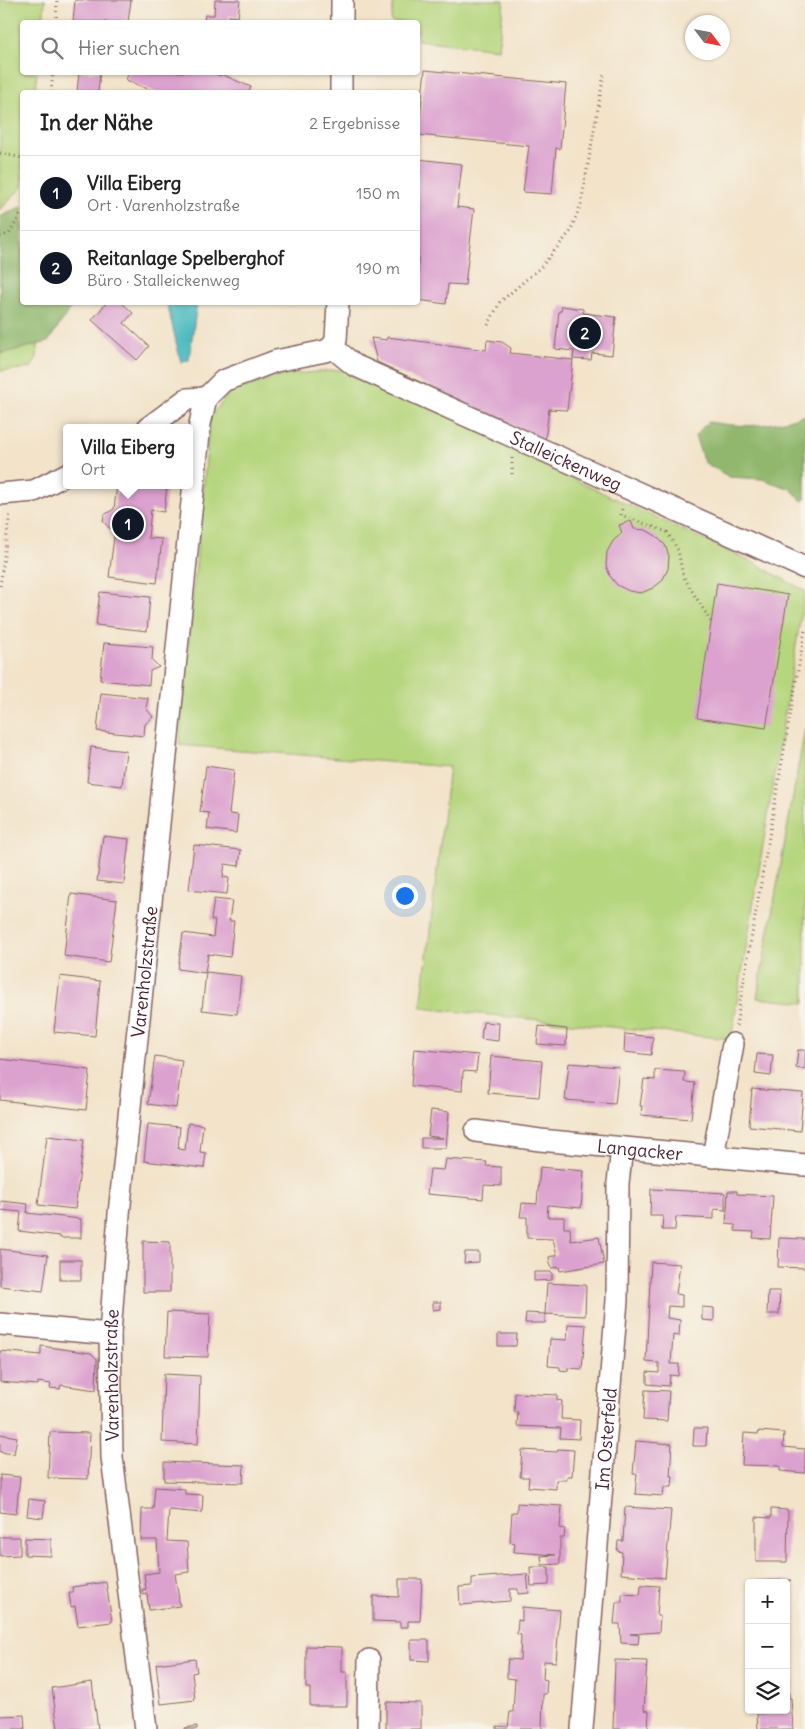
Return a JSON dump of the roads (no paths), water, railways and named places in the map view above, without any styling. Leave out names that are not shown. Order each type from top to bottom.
[{"type":"street","points":[[342,0],[342,20]]},
{"type":"street","points":[[341,75],[341,90]]},
{"type":"street","points":[[153,424],[187,399],[206,398],[223,381],[276,361],[325,351],[332,347],[336,340],[338,305]]},
{"type":"street","name":"Stalleickenweg","points":[[332,347],[354,365],[805,568]]},
{"type":"street","name":"Varenholzstraße","points":[[146,1729],[112,1457],[110,1334],[119,1214],[168,726],[200,424],[206,398]]},
{"type":"street","points":[[6,494],[34,491],[63,476]]},
{"type":"street","points":[[712,1157],[733,1044]]},
{"type":"street","name":"Langacker","points":[[476,1131],[622,1148],[805,1165]]},
{"type":"street","name":"Im Osterfeld","points":[[582,1729],[617,1300],[618,1184],[622,1148]]},
{"type":"street","points":[[0,1324],[110,1334]]},
{"type":"street","points":[[368,1729],[369,1660]]},
{"type":"water","points":[[167,305],[197,305],[189,360],[181,363]]},
{"type":"place","name":"Reitanlage Spelberghof","points":[[585,333]]},
{"type":"place","name":"Villa Eiberg","points":[[128,524]]}]
